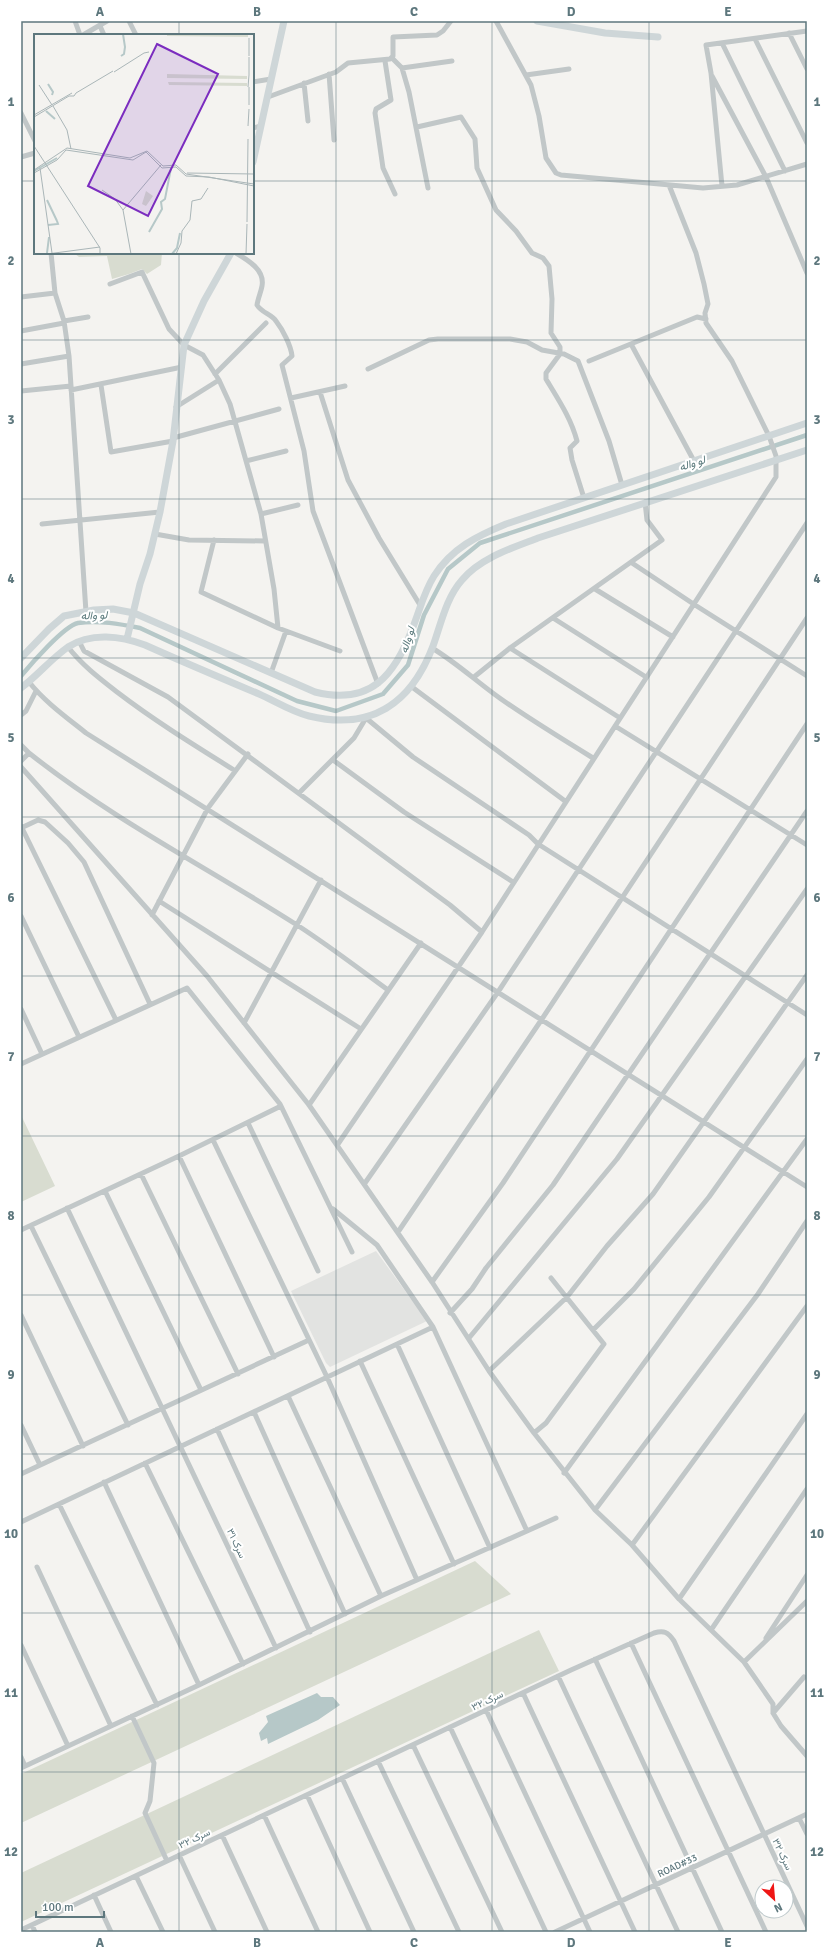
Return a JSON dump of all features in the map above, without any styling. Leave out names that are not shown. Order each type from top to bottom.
[{"type":"street","points":[[75,21],[80,34]]},
{"type":"street","points":[[86,34],[107,21]]},
{"type":"street","points":[[129,21],[136,34]]},
{"type":"street","points":[[254,158],[284,21]]},
{"type":"street","points":[[428,188],[417,127],[402,68],[392,58],[393,37],[437,35],[443,31],[451,21]]},
{"type":"street","points":[[496,21],[531,85],[539,116],[546,158],[556,173],[562,175],[703,188],[737,185],[807,164]]},
{"type":"street","points":[[537,21],[553,22],[605,33],[658,37]]},
{"type":"street","points":[[100,26],[104,34]]},
{"type":"street","points":[[722,186],[711,73],[706,45],[807,31]]},
{"type":"street","points":[[789,33],[807,69]]},
{"type":"street","points":[[755,39],[807,143]]},
{"type":"street","points":[[722,43],[785,171]]},
{"type":"street","points":[[268,97],[336,72],[348,63],[385,61],[392,58]]},
{"type":"street","points":[[385,61],[390,100],[376,109],[374,113],[383,168],[395,194]]},
{"type":"street","points":[[402,68],[452,61]]},
{"type":"street","points":[[526,76],[570,70]]},
{"type":"street","points":[[711,73],[766,177],[807,273]]},
{"type":"street","points":[[329,74],[334,140]]},
{"type":"street","points":[[254,82],[271,79]]},
{"type":"street","points":[[304,83],[308,122]]},
{"type":"street","points":[[21,114],[34,138]]},
{"type":"street","points":[[417,127],[461,117],[475,139],[477,168],[496,210],[516,231],[532,253],[543,258],[549,266],[552,300],[552,333],[560,347],[560,354],[546,373],[546,379],[568,414],[574,428],[577,440],[570,448],[572,460],[584,498]]},
{"type":"street","points":[[254,128],[261,126]]},
{"type":"street","points":[[21,157],[34,153]]},
{"type":"street","points":[[338,1144],[482,932],[593,758],[695,605],[776,477],[776,458],[770,438],[732,361],[706,323],[705,313],[708,304],[696,253],[669,185]]},
{"type":"street","points":[[51,254],[55,293],[64,322],[69,356],[86,612]]},
{"type":"street","points":[[128,637],[140,584],[160,512],[173,440],[184,345],[204,301],[230,254]]},
{"type":"street","points":[[238,254],[252,262],[258,270],[263,281],[257,305],[261,311],[276,321],[291,349],[292,356],[282,365],[304,451],[313,511],[378,684]]},
{"type":"street","points":[[110,284],[142,272],[169,329],[184,345],[203,355],[219,380],[230,404],[260,514],[274,589],[278,628]]},
{"type":"street","points":[[21,297],[55,293]]},
{"type":"street","points":[[21,331],[88,317]]},
{"type":"street","points":[[589,360],[697,317],[706,319]]},
{"type":"street","points":[[215,374],[266,323]]},
{"type":"street","points":[[368,369],[429,340],[438,339],[510,339],[527,342],[542,350],[560,354],[578,361],[610,441],[622,485]]},
{"type":"street","points":[[631,344],[694,461]]},
{"type":"street","points":[[21,364],[69,356]]},
{"type":"street","points":[[21,391],[101,385],[182,367]]},
{"type":"street","points":[[176,407],[219,380]]},
{"type":"street","points":[[101,385],[111,452],[173,440],[279,409]]},
{"type":"street","points":[[291,398],[345,386]]},
{"type":"street","points":[[320,392],[348,480],[379,538],[420,606]]},
{"type":"street","points":[[21,658],[48,629],[64,616],[113,609],[133,615],[315,692],[332,696],[367,691],[378,684],[392,671],[414,626],[420,606],[434,575],[453,553],[475,537],[506,524],[694,461],[770,438],[807,423]]},
{"type":"street","points":[[21,688],[68,647],[80,642],[107,636],[128,637],[308,716],[337,720],[366,718],[393,704],[412,687],[422,672],[449,601],[462,580],[477,567],[515,547],[776,458],[807,450]]},
{"type":"street","points":[[246,461],[286,451]]},
{"type":"street","points":[[474,677],[510,648],[632,563],[662,540],[647,520],[644,502]]},
{"type":"street","points":[[260,514],[298,506]]},
{"type":"street","points":[[42,524],[160,512]]},
{"type":"street","points":[[365,1183],[498,992],[807,522]]},
{"type":"street","points":[[155,534],[189,540],[266,541]]},
{"type":"street","points":[[214,540],[201,592],[278,628],[340,651]]},
{"type":"street","points":[[632,563],[807,676]]},
{"type":"street","points":[[595,589],[673,637]]},
{"type":"street","points":[[553,618],[646,677]]},
{"type":"street","points":[[398,1232],[542,1019],[807,618]]},
{"type":"street","points":[[272,673],[286,631]]},
{"type":"street","points":[[80,642],[84,651],[168,697],[248,754],[450,905],[482,932]]},
{"type":"street","points":[[68,647],[89,670],[151,718],[234,770]]},
{"type":"street","points":[[432,648],[474,677],[499,698],[546,730],[593,758]]},
{"type":"street","points":[[510,648],[620,718]]},
{"type":"street","points":[[29,682],[36,691],[86,733],[208,808],[807,1187]]},
{"type":"street","points":[[412,687],[566,801]]},
{"type":"street","points":[[21,715],[26,711],[36,691]]},
{"type":"street","points":[[300,792],[354,738],[366,718]]},
{"type":"street","points":[[366,718],[413,757],[529,835],[538,844],[807,1015]]},
{"type":"street","points":[[432,1282],[503,1183],[807,724]]},
{"type":"street","points":[[615,726],[657,750],[807,845]]},
{"type":"street","points":[[21,745],[54,773],[183,857],[297,925],[388,990]]},
{"type":"street","points":[[21,761],[29,753]]},
{"type":"street","points":[[152,915],[208,808],[234,770],[248,754]]},
{"type":"street","points":[[333,760],[404,812],[513,882]]},
{"type":"street","points":[[21,767],[207,976],[244,1022],[338,1144],[432,1282],[450,1313],[469,1338],[489,1372],[564,1473],[595,1510],[632,1546],[679,1600],[744,1662],[773,1704],[773,1713],[781,1726],[807,1755]]},
{"type":"street","points":[[450,1313],[472,1289],[486,1268],[553,1185],[630,1074],[807,811]]},
{"type":"street","points":[[116,1020],[21,827],[38,820],[45,822],[77,852],[84,862],[150,1004]]},
{"type":"street","points":[[244,1022],[272,973],[321,880]]},
{"type":"street","points":[[469,1338],[532,1264],[578,1205],[617,1159],[807,889]]},
{"type":"street","points":[[159,901],[361,1029]]},
{"type":"street","points":[[21,916],[78,1037]]},
{"type":"street","points":[[309,1105],[421,943]]},
{"type":"street","points":[[489,1372],[567,1297],[607,1246],[653,1194],[807,975]]},
{"type":"street","points":[[21,1064],[185,988],[189,990],[281,1106],[352,1252]]},
{"type":"street","points":[[21,1009],[42,1054]]},
{"type":"street","points":[[593,1330],[634,1289],[709,1197],[807,1059]]},
{"type":"street","points":[[21,1230],[179,1156],[281,1106]]},
{"type":"street","points":[[248,1123],[318,1271]]},
{"type":"street","points":[[212,1140],[327,1377],[417,1580]]},
{"type":"street","points":[[564,1473],[807,1140]]},
{"type":"street","points":[[179,1156],[274,1357]]},
{"type":"street","points":[[141,1174],[238,1374]]},
{"type":"street","points":[[105,1191],[202,1390]]},
{"type":"street","points":[[331,1207],[377,1245],[433,1327],[527,1531]]},
{"type":"street","name":"سرک ۳۱","points":[[67,1208],[276,1648]]},
{"type":"street","points":[[595,1510],[758,1294],[807,1221]]},
{"type":"street","points":[[31,1226],[128,1424]]},
{"type":"street","points":[[534,1433],[546,1422],[604,1344],[551,1278]]},
{"type":"street","points":[[632,1546],[806,1309]]},
{"type":"street","points":[[21,1315],[83,1446]]},
{"type":"street","points":[[21,1522],[433,1327]]},
{"type":"street","points":[[21,1474],[309,1340]]},
{"type":"street","points":[[397,1344],[490,1548]]},
{"type":"street","points":[[360,1361],[454,1564]]},
{"type":"street","points":[[288,1396],[381,1596]]},
{"type":"street","points":[[254,1412],[345,1614]]},
{"type":"street","points":[[679,1600],[807,1414]]},
{"type":"street","points":[[21,1425],[40,1465]]},
{"type":"street","points":[[217,1429],[310,1632]]},
{"type":"street","points":[[146,1463],[243,1664]]},
{"type":"street","points":[[104,1482],[199,1685]]},
{"type":"street","points":[[712,1630],[807,1489]]},
{"type":"street","points":[[59,1504],[157,1705]]},
{"type":"street","points":[[21,1757],[23,1767],[310,1632],[381,1596],[556,1518]]},
{"type":"street","points":[[37,1567],[111,1726]]},
{"type":"street","points":[[763,1643],[777,1619],[807,1575]]},
{"type":"street","points":[[744,1662],[807,1601]]},
{"type":"street","name":"سرک ۳۲","points":[[21,1930],[558,1676],[654,1633],[663,1631],[670,1634],[807,1926]]},
{"type":"street","points":[[631,1643],[766,1932]]},
{"type":"street","points":[[21,1645],[68,1746]]},
{"type":"street","points":[[595,1660],[722,1932]]},
{"type":"street","points":[[558,1676],[678,1932]]},
{"type":"street","points":[[773,1713],[804,1677]]},
{"type":"street","points":[[522,1693],[635,1932]]},
{"type":"street","points":[[486,1710],[590,1932]]},
{"type":"street","points":[[132,1716],[154,1762],[150,1801],[145,1813],[167,1861]]},
{"type":"street","points":[[450,1727],[546,1932]]},
{"type":"street","points":[[413,1745],[502,1932]]},
{"type":"street","points":[[378,1762],[459,1932]]},
{"type":"street","points":[[342,1778],[414,1932]]},
{"type":"street","points":[[307,1795],[370,1932]]},
{"type":"street","name":"ROAD#33","points":[[555,1932],[807,1814]]},
{"type":"street","points":[[264,1815],[318,1932]]},
{"type":"street","points":[[799,1818],[807,1834]]},
{"type":"street","points":[[222,1835],[267,1932]]},
{"type":"street","points":[[179,1855],[215,1932]]},
{"type":"street","points":[[136,1876],[163,1932]]},
{"type":"street","points":[[94,1895],[111,1932]]},
{"type":"street","points":[[32,1925],[35,1932]]},
{"type":"shaded area","points":[[75,254],[162,254],[161,265],[147,274],[142,269],[112,279],[107,256],[79,257]]},
{"type":"shaded area","points":[[21,1115],[55,1186],[21,1202]]},
{"type":"shaded area","points":[[376,1251],[427,1321],[330,1367],[326,1363],[291,1291]]},
{"type":"shaded area","points":[[475,1561],[511,1594],[21,1823],[21,1774]]},
{"type":"shaded area","points":[[539,1630],[559,1671],[21,1922],[21,1873]]},
{"type":"shaded area","points":[[317,1693],[321,1697],[333,1697],[340,1705],[318,1720],[268,1744],[267,1738],[261,1741],[259,1733],[268,1722],[266,1716]]},
{"type":"waterway","name":"لو واله","points":[[21,676],[56,638],[72,626],[78,623],[86,622],[109,623],[140,628],[297,701],[336,711],[383,694],[408,665],[424,615],[448,569],[480,543],[807,435]]}]
